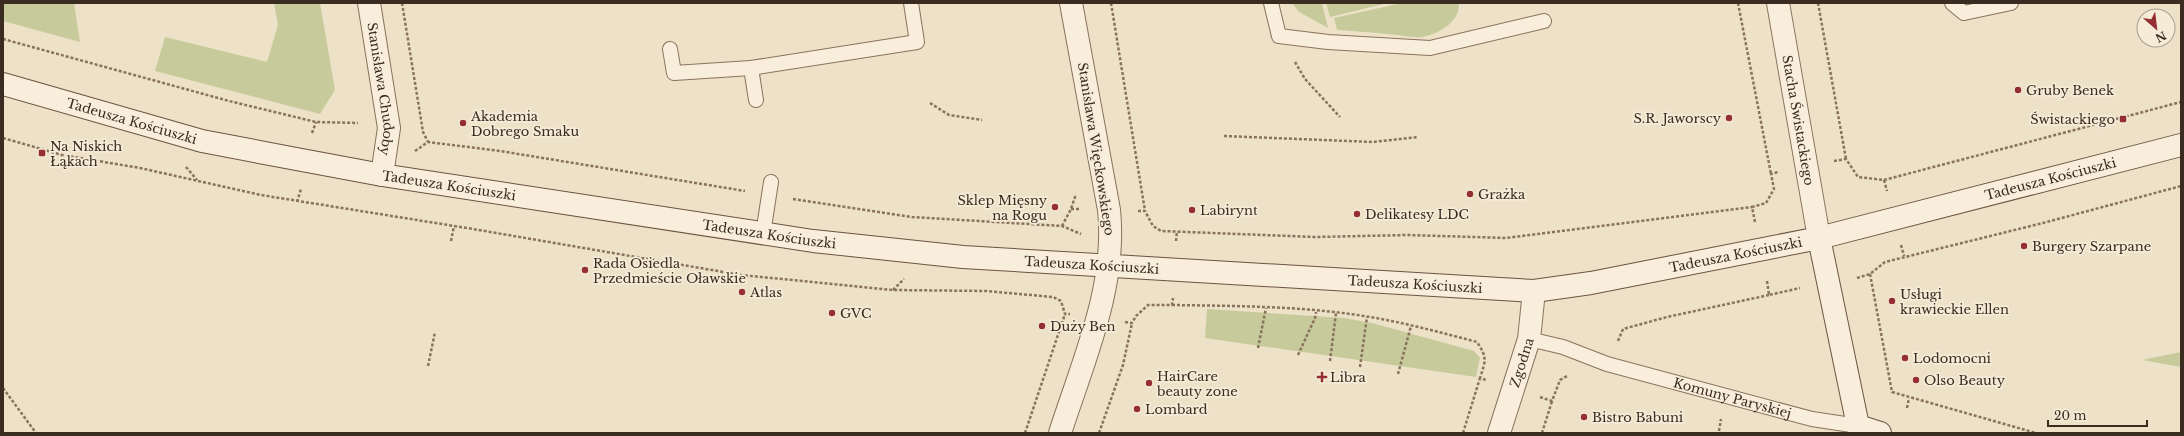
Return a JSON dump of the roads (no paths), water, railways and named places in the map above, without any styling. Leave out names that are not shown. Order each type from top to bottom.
[{"type":"street","name":"Stanisława Chudoby","points":[[369,3],[389,128],[382,175]]},
{"type":"street","name":"Stanisława Więckowskiego","points":[[1060,433],[1098,319],[1110,267],[1112,244],[1109,210],[1071,3]]},
{"type":"street","name":"Stacha Świstackiego","points":[[1778,3],[1819,238]]},
{"type":"street","name":"Tadeusza Kościuszki","points":[[3,84],[202,140],[382,175],[763,234],[928,254],[1110,267],[1534,291],[1591,283],[1819,238],[2181,145]]},
{"type":"street","points":[[1819,238],[1858,426]]},
{"type":"street","name":"Zgodna","points":[[1500,433],[1529,339],[1534,291]]},
{"type":"street","name":"Komuny Paryskiej","points":[[1858,426],[1880,433]]},
{"type":"lane","points":[[670,49],[674,73],[751,68],[917,42],[911,3]]},
{"type":"lane","points":[[1271,3],[1279,36],[1328,42],[1430,48],[1544,21]]},
{"type":"lane","points":[[1952,3],[1964,13],[2011,3]]},
{"type":"lane","points":[[751,68],[756,100]]},
{"type":"lane","points":[[763,234],[771,182]]},
{"type":"lane","name":"Komuny Paryskiej","points":[[1529,339],[1563,347],[1607,364],[1812,419],[1858,426]]},
{"type":"place","name":"Gruby Benek","points":[[2018,90]]},
{"type":"place","name":"S.R. Jaworscy","points":[[1729,118]]},
{"type":"place","name":"Świstackiego","points":[[2123,119]]},
{"type":"place","name":"Akademia Dobrego Smaku","points":[[463,123]]},
{"type":"place","name":"Na Niskich Łąkach","points":[[42,153]]},
{"type":"place","name":"Grażka","points":[[1470,194]]},
{"type":"place","name":"Sklep Mięsny na Rogu","points":[[1055,207]]},
{"type":"place","name":"Labirynt","points":[[1192,210]]},
{"type":"place","name":"Delikatesy LDC","points":[[1357,214]]},
{"type":"place","name":"Burgery Szarpane","points":[[2024,246]]},
{"type":"place","name":"Rada Osiedla Przedmieście Oławskie","points":[[585,270]]},
{"type":"place","name":"Atlas","points":[[742,292]]},
{"type":"place","name":"Usługi krawieckie Ellen","points":[[1892,301]]},
{"type":"place","name":"GVC","points":[[832,313]]},
{"type":"place","name":"Duży Ben","points":[[1042,326]]},
{"type":"place","name":"Lodomocni","points":[[1905,358]]},
{"type":"place","name":"Libra","points":[[1322,377]]},
{"type":"place","name":"Olso Beauty","points":[[1916,380]]},
{"type":"place","name":"HairCare beauty zone","points":[[1149,383]]},
{"type":"place","name":"Lombard","points":[[1137,409]]},
{"type":"place","name":"Bistro Babuni","points":[[1584,417]]}]
